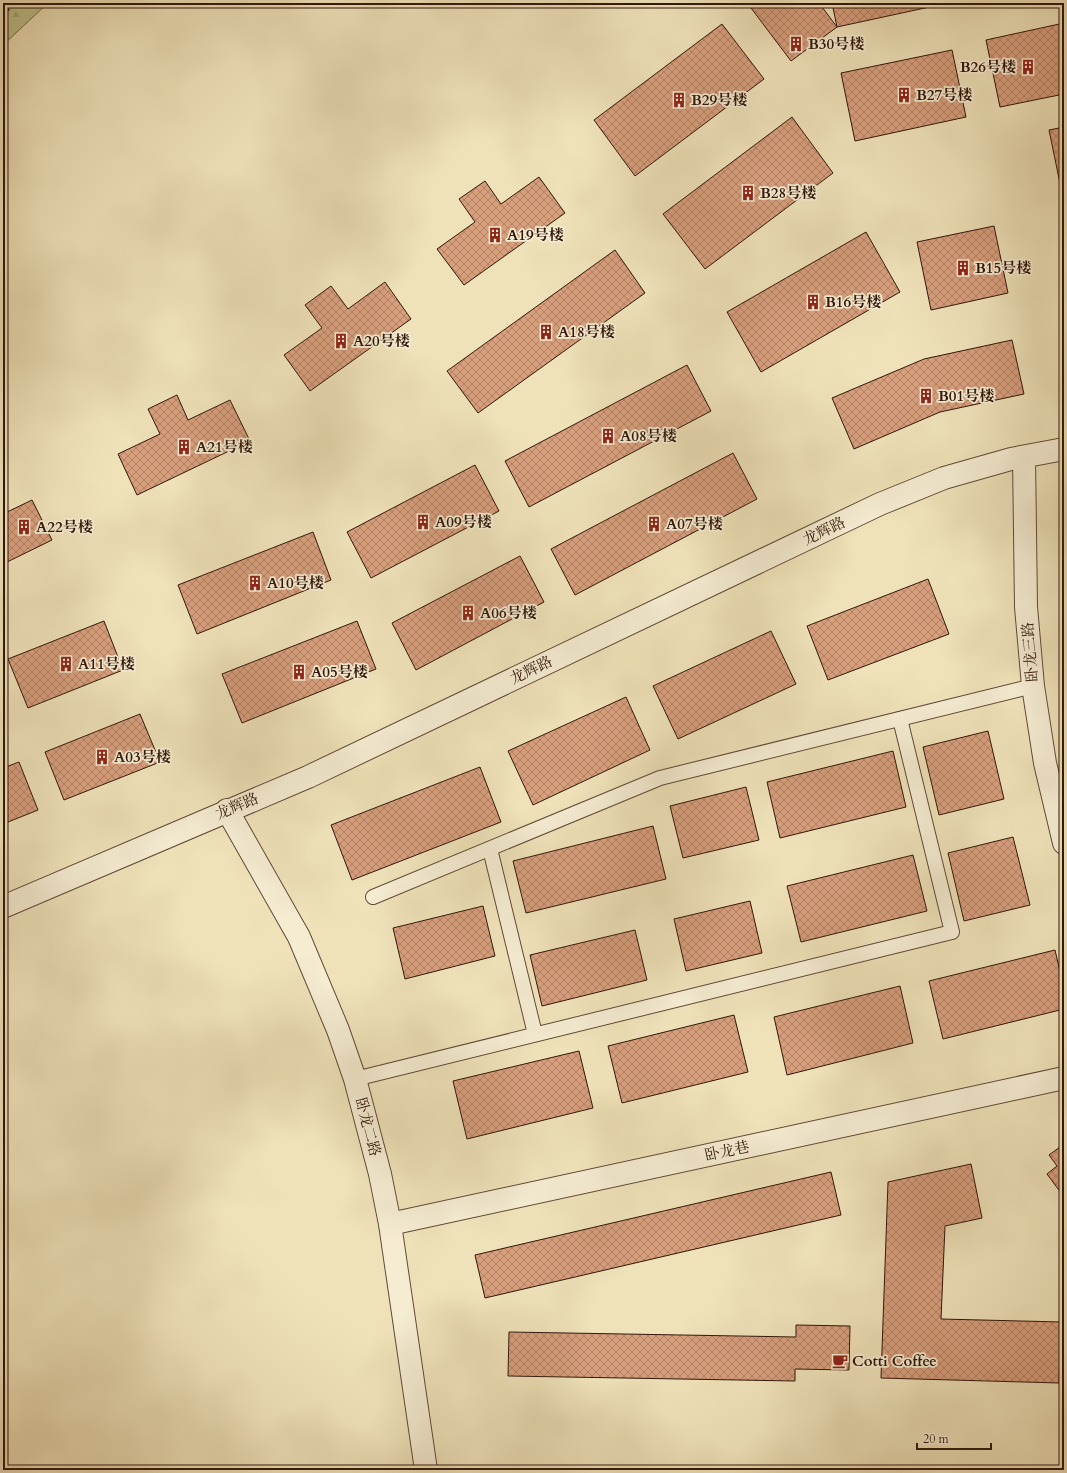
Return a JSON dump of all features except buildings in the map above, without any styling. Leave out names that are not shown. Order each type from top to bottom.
[{"type":"street","name":"龙辉路","points":[[3,907],[227,810],[308,777],[880,504],[944,478],[1024,457],[1064,449]]},
{"type":"street","name":"卧龙三路","points":[[1024,457],[1026,607],[1033,686],[1045,763],[1064,844]]},
{"type":"street","name":"卧龙二路","points":[[227,810],[299,937],[333,1016],[355,1079],[375,1153],[390,1224],[426,1470]]},
{"type":"street","name":"卧龙巷","points":[[390,1224],[1064,1078]]},
{"type":"lane","points":[[373,897],[660,778],[1033,686]]},
{"type":"lane","points":[[355,1079],[952,932],[900,719]]},
{"type":"lane","points":[[490,849],[534,1034]]},
{"type":"path","points":[[3,14],[16,3]]},
{"type":"green space","points":[[3,3],[48,3],[3,45]]},
{"type":"place","name":"B30号楼","points":[[796,44]]},
{"type":"place","name":"B26号楼","points":[[1028,67]]},
{"type":"place","name":"B27号楼","points":[[904,95]]},
{"type":"place","name":"B29号楼","points":[[679,100]]},
{"type":"place","name":"B28号楼","points":[[748,193]]},
{"type":"place","name":"A19号楼","points":[[495,235]]},
{"type":"place","name":"B15号楼","points":[[963,268]]},
{"type":"place","name":"B16号楼","points":[[813,302]]},
{"type":"place","name":"A18号楼","points":[[546,332]]},
{"type":"place","name":"A20号楼","points":[[341,341]]},
{"type":"place","name":"B01号楼","points":[[926,396]]},
{"type":"place","name":"A08号楼","points":[[608,436]]},
{"type":"place","name":"A21号楼","points":[[184,447]]},
{"type":"place","name":"A09号楼","points":[[423,522]]},
{"type":"place","name":"A07号楼","points":[[654,524]]},
{"type":"place","name":"A22号楼","points":[[24,527]]},
{"type":"place","name":"A10号楼","points":[[255,583]]},
{"type":"place","name":"A06号楼","points":[[468,613]]},
{"type":"place","name":"A11号楼","points":[[66,664]]},
{"type":"place","name":"A05号楼","points":[[299,672]]},
{"type":"place","name":"A03号楼","points":[[102,757]]},
{"type":"place","name":"Cotti Coffee","points":[[840,1361]]}]
